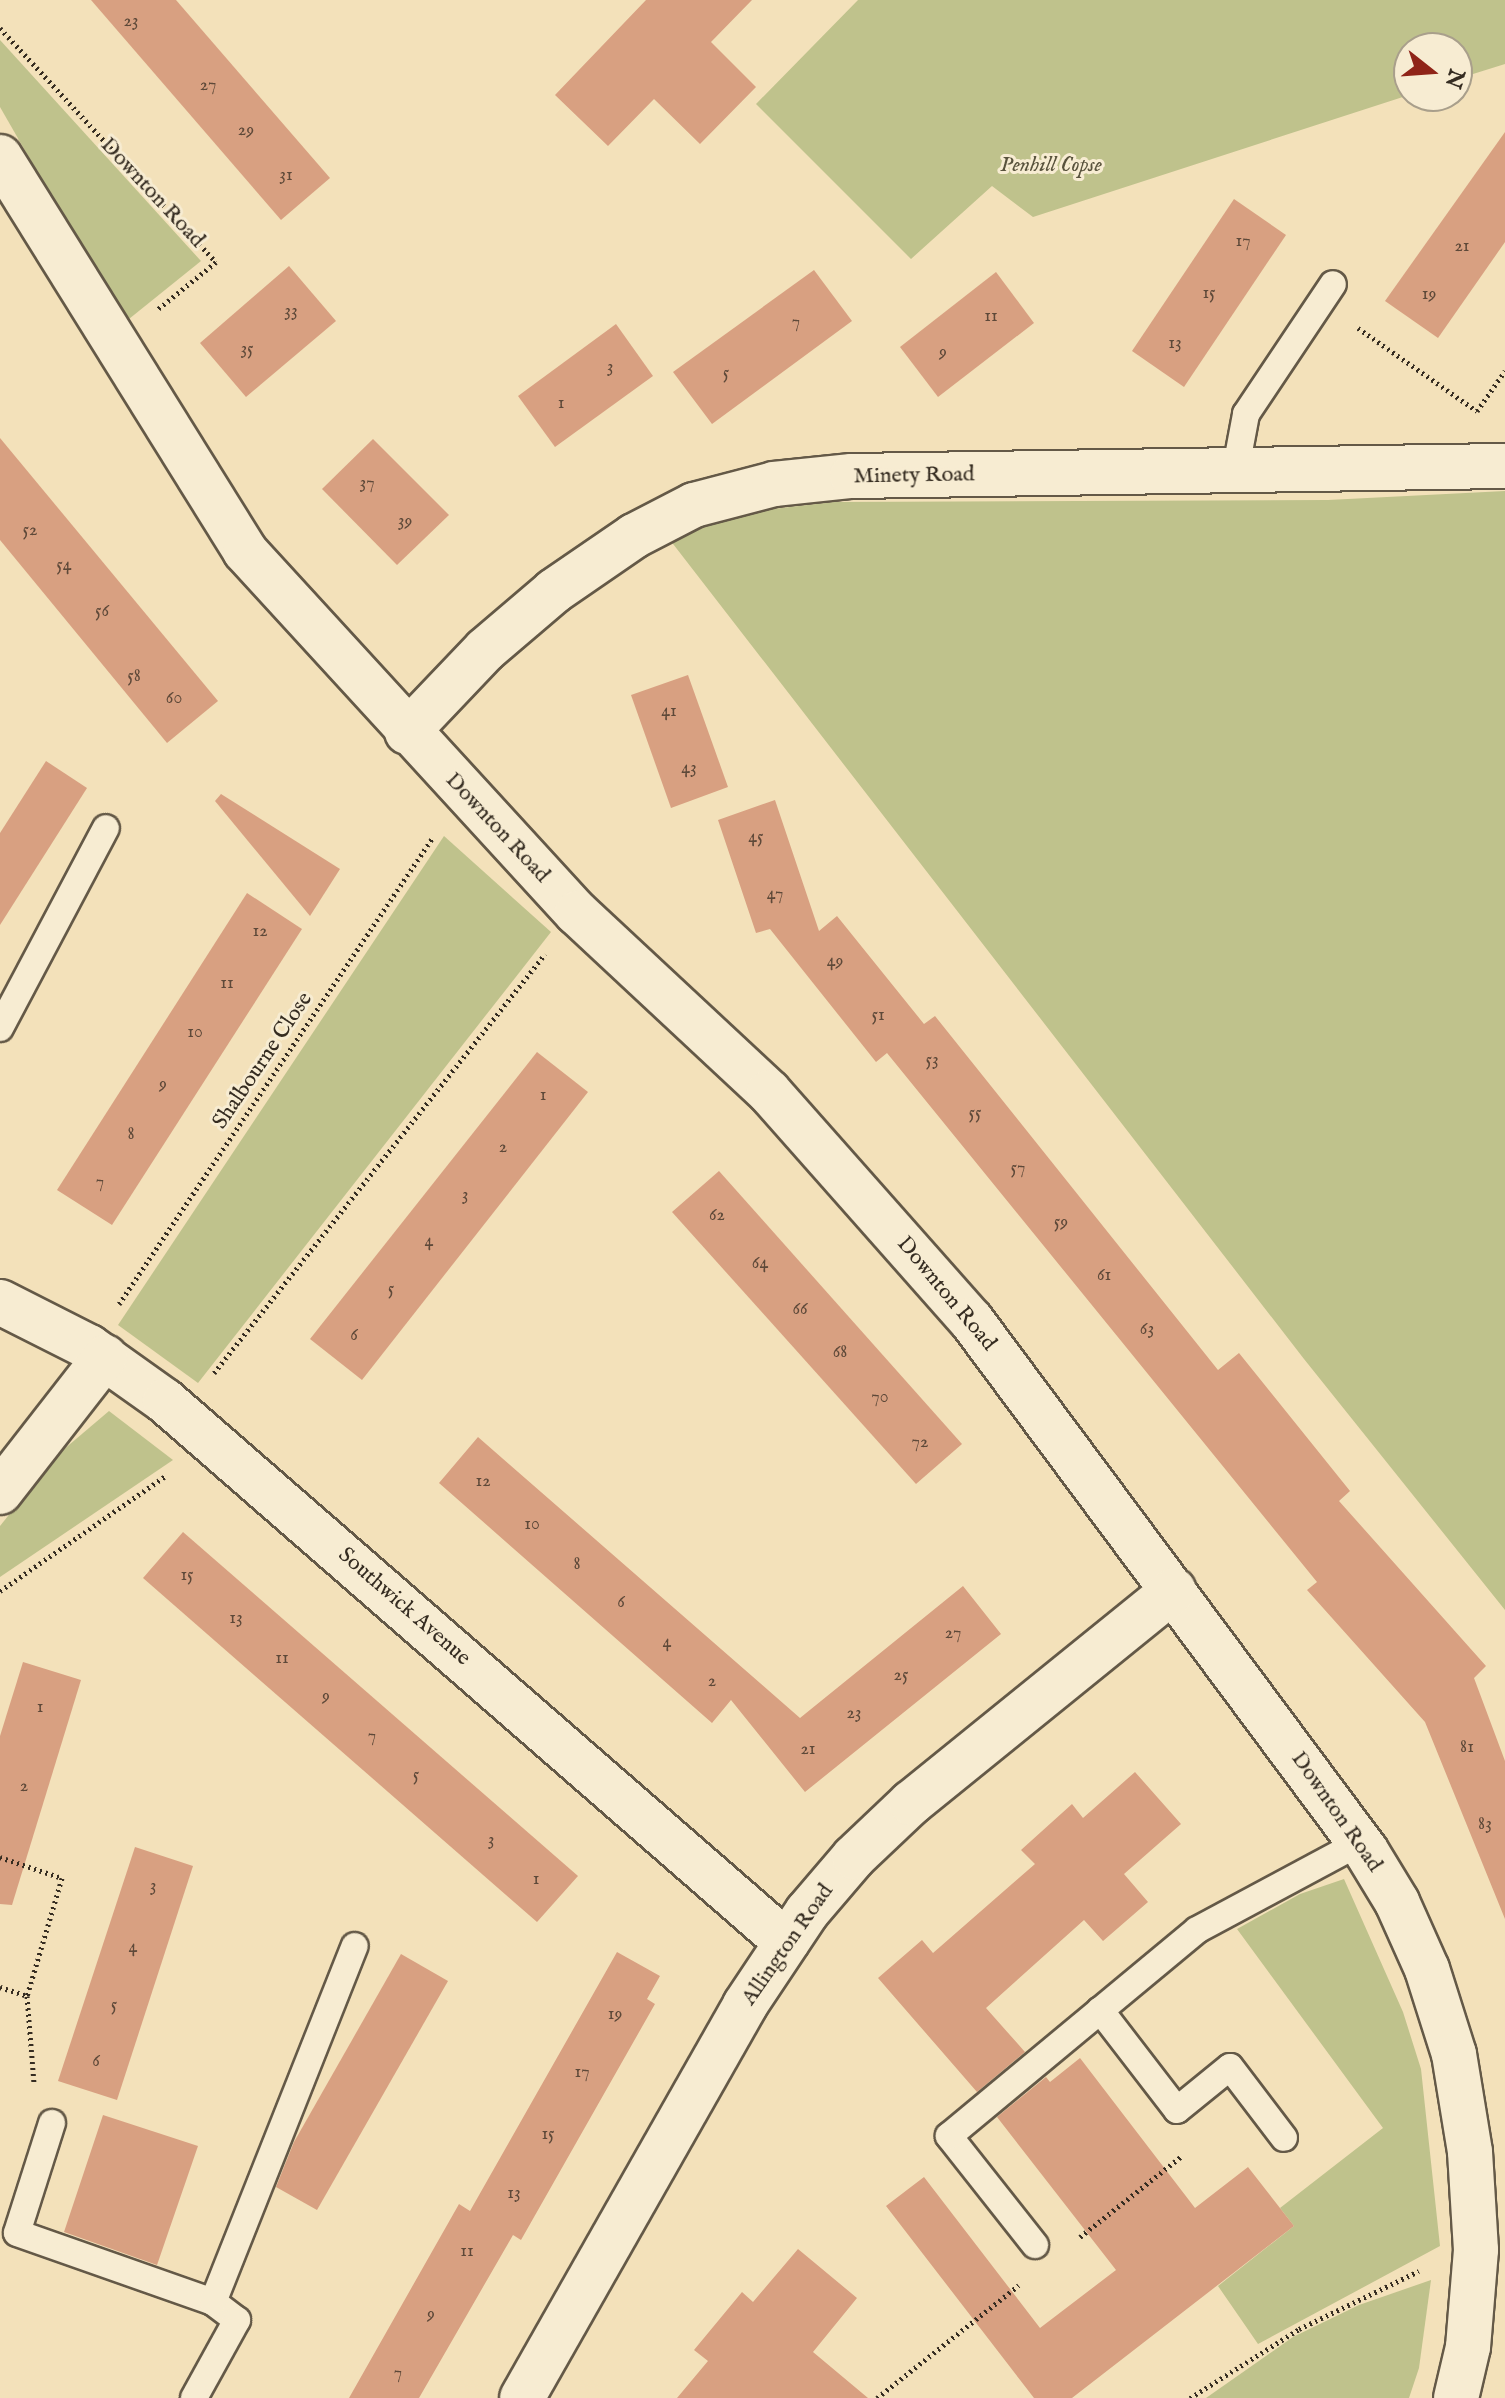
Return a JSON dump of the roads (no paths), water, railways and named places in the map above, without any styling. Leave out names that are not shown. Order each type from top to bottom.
[{"type":"street","name":"Downton Road","points":[[0,157],[245,551],[462,793],[577,913],[769,1092],[971,1320],[1359,1843],[1415,1942],[1454,2054],[1470,2152],[1476,2250],[1468,2347],[1456,2398]]},
{"type":"street","name":"Minety Road","points":[[407,732],[485,650],[554,591],[634,536],[694,505],[774,484],[852,476],[1235,473],[1505,466]]},
{"type":"street","name":"Southwick Avenue","points":[[0,1302],[97,1352],[193,1424],[786,1942]]},
{"type":"street","points":[[0,1492],[97,1352]]},
{"type":"street","name":"Allington Road","points":[[522,2398],[745,2005],[786,1942],[854,1857],[911,1803],[1174,1590]]},
{"type":"lane","points":[[1235,473],[1246,414],[1328,293]]},
{"type":"lane","points":[[0,1028],[106,828]]},
{"type":"lane","points":[[1035,2245],[949,2136],[1197,1930],[1359,1843]]},
{"type":"lane","points":[[213,2302],[355,1946]]},
{"type":"lane","points":[[1100,2010],[1177,2110],[1230,2067],[1284,2138]]},
{"type":"lane","points":[[52,2123],[17,2233],[213,2302],[237,2320],[194,2398]]},
{"type":"park label","name":"Penhill Copse","points":[[1051,166]]}]
